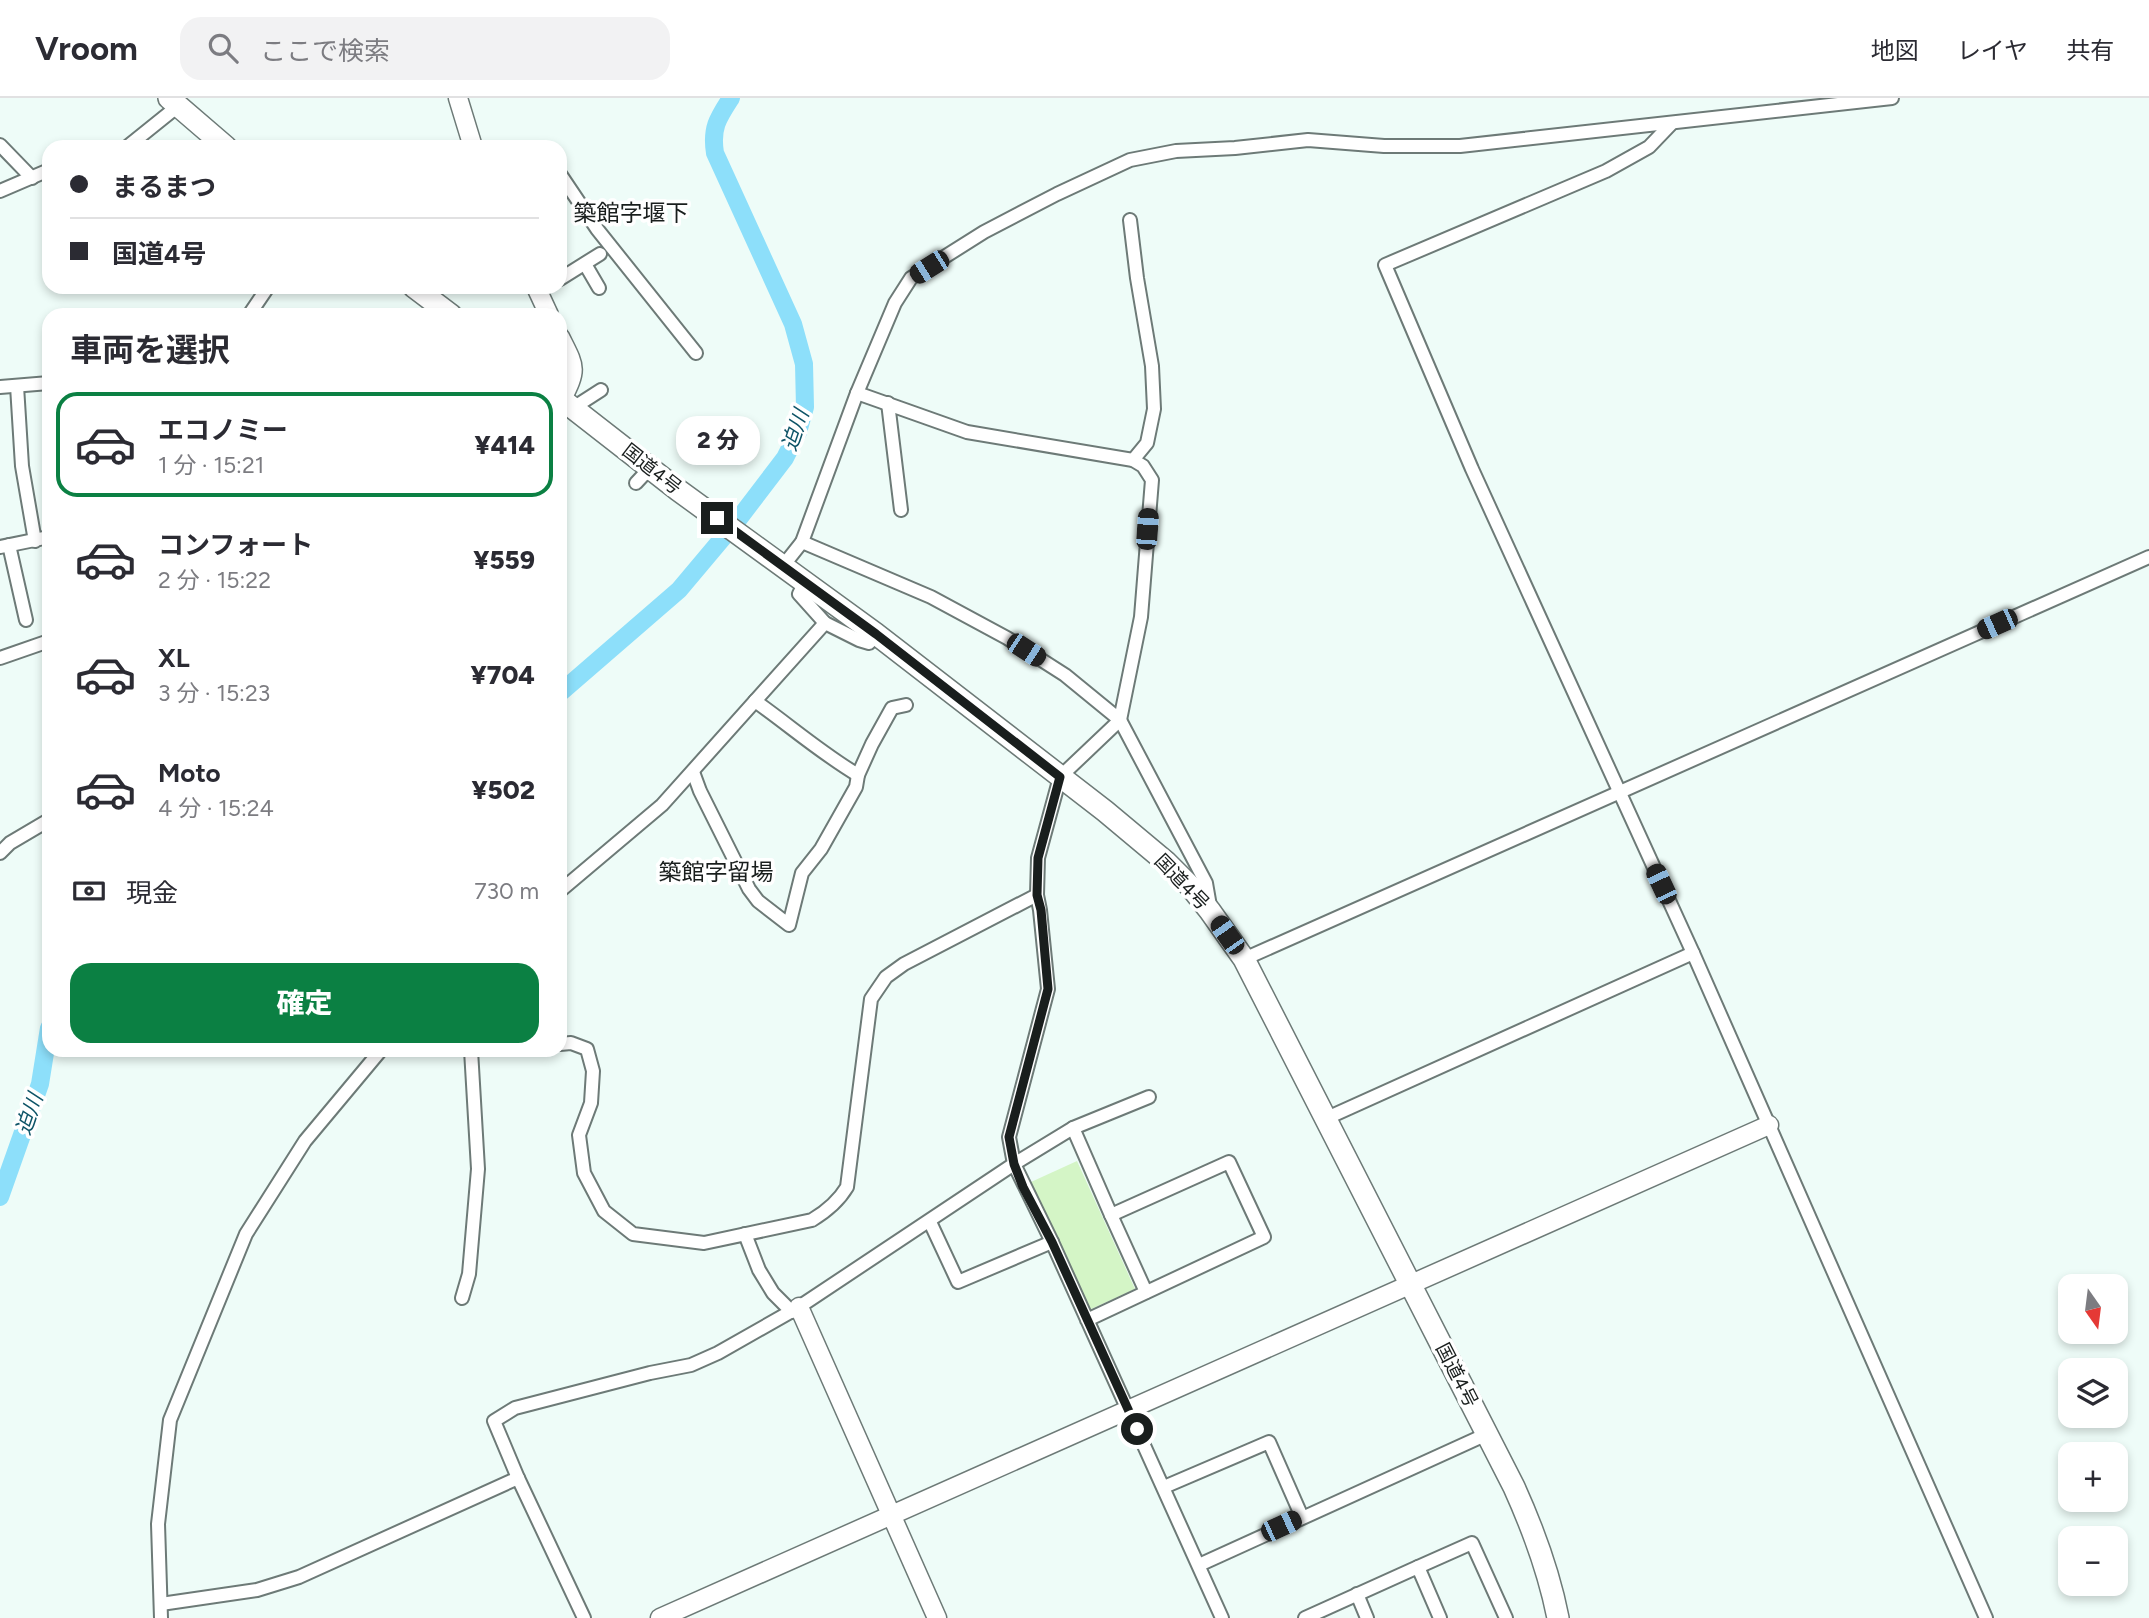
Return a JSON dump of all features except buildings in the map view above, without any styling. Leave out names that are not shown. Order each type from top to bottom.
[{"type":"highway","points":[[179,103],[219,140]]},
{"type":"highway","points":[[423,294],[442,308]]},
{"type":"highway","name":"国道4号","points":[[567,405],[643,475],[678,490],[779,563],[876,634],[1060,777],[1166,862],[1210,911],[1244,959],[1487,1434],[1532,1527],[1546,1567],[1558,1618]]},
{"type":"street","points":[[458,98],[471,140]]},
{"type":"street","points":[[779,563],[802,542],[857,393],[895,303],[911,278],[984,232],[1130,160],[1176,151],[1308,140],[1384,146],[1460,145],[1892,98]]},
{"type":"street","points":[[135,140],[179,103]]},
{"type":"street","points":[[1672,122],[1649,147],[1606,171],[1385,265],[1472,469],[1693,953],[1986,1618]]},
{"type":"street","points":[[0,145],[32,178]]},
{"type":"street","points":[[0,191],[42,173]]},
{"type":"street","points":[[567,184],[597,229],[696,353]]},
{"type":"street","points":[[1130,220],[1152,366],[1154,409],[1147,443],[1133,460]]},
{"type":"street","points":[[567,275],[600,254]]},
{"type":"street","points":[[584,264],[599,288]]},
{"type":"street","points":[[567,352],[574,368],[567,394]]},
{"type":"street","points":[[0,387],[42,384]]},
{"type":"street","points":[[17,386],[22,466],[34,541]]},
{"type":"street","points":[[567,401],[601,390]]},
{"type":"street","points":[[857,393],[967,432],[1133,460],[1143,466],[1152,480],[1141,617],[1120,720],[1060,777],[1038,858],[1037,895],[1041,910],[1048,989],[1009,1137],[1014,1164],[1222,1618]]},
{"type":"street","points":[[888,403],[901,510]]},
{"type":"street","points":[[26,620],[5,546],[42,539]]},
{"type":"street","points":[[802,542],[931,597],[1007,638],[1065,675],[1120,720],[1206,883],[1210,911]]},
{"type":"street","points":[[1244,959],[2149,557]]},
{"type":"street","points":[[805,582],[799,594],[825,623],[869,643],[876,634]]},
{"type":"street","points":[[567,885],[663,804],[825,623]]},
{"type":"street","points":[[0,658],[42,643]]},
{"type":"street","points":[[755,701],[826,755],[858,775]]},
{"type":"street","points":[[693,772],[749,889],[758,901],[789,925],[803,873],[821,849],[856,787],[858,775],[892,708],[906,705]]},
{"type":"street","points":[[0,853],[10,843],[42,824]]},
{"type":"street","points":[[567,1043],[587,1049],[593,1071],[591,1103],[579,1135],[584,1173],[604,1211],[633,1234],[704,1242],[812,1220],[827,1211],[847,1187],[871,999],[886,977],[928,949],[1037,895]]},
{"type":"street","points":[[1327,1118],[1693,953]]},
{"type":"street","points":[[161,1618],[158,1524],[170,1420],[246,1234],[305,1141],[375,1057]]},
{"type":"street","points":[[463,1298],[469,1273],[478,1169],[471,1057]]},
{"type":"street","points":[[584,1618],[494,1421],[515,1408],[691,1365],[718,1353],[796,1310],[1014,1164],[1073,1128],[1149,1097]]},
{"type":"street","points":[[660,1618],[1769,1125]]},
{"type":"street","points":[[1073,1128],[1146,1292]]},
{"type":"street","points":[[1087,1320],[1264,1237],[1228,1162],[1111,1215]]},
{"type":"street","points":[[930,1222],[958,1282],[1052,1242]]},
{"type":"street","points":[[745,1234],[759,1270],[773,1293],[796,1310],[892,1514],[937,1618]]},
{"type":"street","points":[[1199,1565],[1487,1434]]},
{"type":"street","points":[[1164,1487],[1269,1442],[1302,1517]]},
{"type":"street","points":[[160,1604],[257,1591],[299,1577],[518,1478]]},
{"type":"street","points":[[1305,1618],[1472,1543],[1506,1618]]},
{"type":"street","points":[[1418,1567],[1440,1618]]},
{"type":"street","points":[[1357,1594],[1367,1618]]},
{"type":"green space","points":[[1077,1161],[1135,1289],[1089,1310],[1031,1182]]},
{"type":"waterway","name":"迫川","points":[[567,687],[679,590],[785,458],[798,432],[805,407],[804,364],[793,324],[715,153],[717,124],[731,98]]},
{"type":"waterway","name":"迫川","points":[[0,1197],[40,1084],[44,1057]]},
{"type":"district","name":"築館字堰下","points":[[631,213]]},
{"type":"district","name":"築館字留場","points":[[716,872]]},
{"type":"route","points":[[717,518],[876,634],[1060,777],[1038,858],[1037,895],[1041,910],[1048,989],[1009,1137],[1014,1164],[1023,1187],[1052,1242],[1137,1429]]}]
